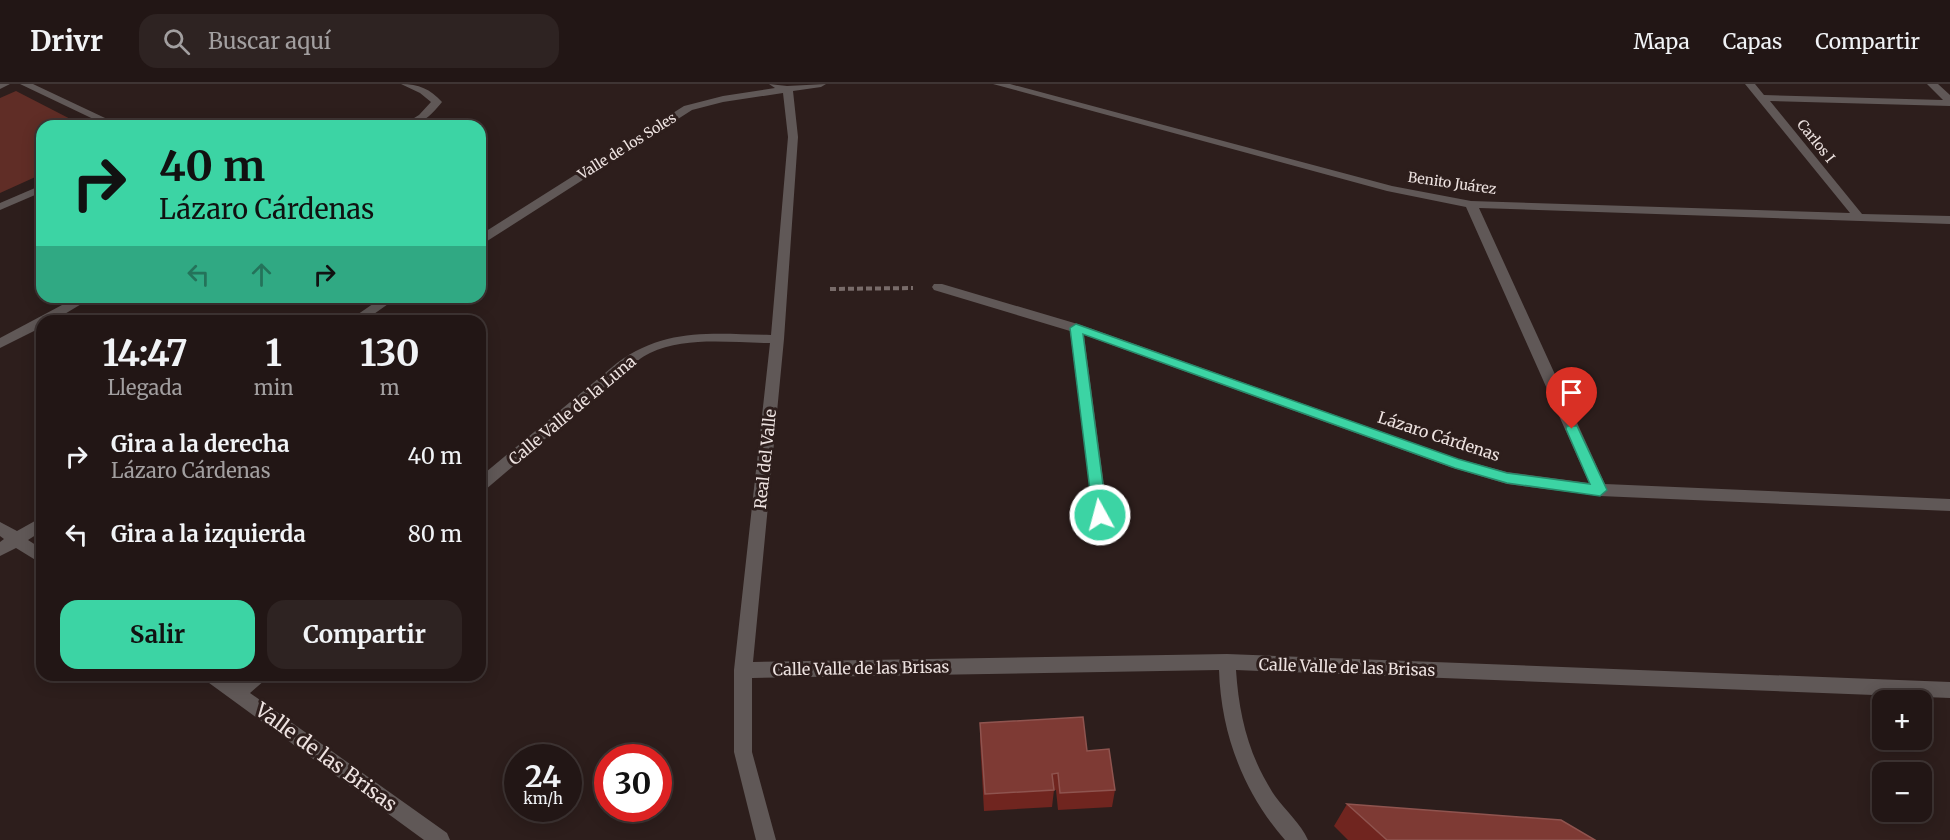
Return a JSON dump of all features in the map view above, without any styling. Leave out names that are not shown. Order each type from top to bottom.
[{"type":"street","points":[[0,86],[5,84]]},
{"type":"street","points":[[25,84],[104,120]]},
{"type":"street","points":[[406,84],[424,91],[437,102],[417,120]]},
{"type":"street","name":"Valle de los Soles","points":[[486,236],[688,108],[781,87],[821,84]]},
{"type":"street","name":"Benito Juárez","points":[[998,84],[1391,189],[1471,204],[1950,220]]},
{"type":"street","name":"Carlos I","points":[[1750,84],[1859,217]]},
{"type":"street","points":[[1932,84],[1950,102]]},
{"type":"street","name":"Real del Valle","points":[[765,840],[743,752],[743,670],[777,339],[793,137],[781,87]]},
{"type":"street","points":[[1762,98],[1950,102]]},
{"type":"street","points":[[0,207],[36,191]]},
{"type":"street","points":[[1471,204],[1600,490]]},
{"type":"street","name":"Lázaro Cárdenas","points":[[938,287],[1076,328],[1455,463],[1507,478],[1600,490],[1950,505]]},
{"type":"street","points":[[53,315],[76,303]]},
{"type":"street","points":[[364,315],[383,303]]},
{"type":"street","points":[[0,344],[36,324]]},
{"type":"street","points":[[1076,328],[1100,515]]},
{"type":"street","name":"Calle Valle de la Luna","points":[[486,481],[622,366],[647,349],[670,343],[698,340],[777,339]]},
{"type":"street","points":[[0,550],[36,527]]},
{"type":"street","points":[[0,528],[36,554]]},
{"type":"street","points":[[1227,662],[1232,718],[1251,772],[1288,830],[1298,840]]},
{"type":"street","name":"Calle Valle de las Brisas","points":[[743,670],[1227,662],[1950,690]]},
{"type":"street","name":"Valle de las Brisas","points":[[220,681],[440,840]]},
{"type":"street","points":[[237,693],[252,681]]},
{"type":"path","points":[[830,289],[938,287]]},
{"type":"shaded area","points":[[16,91],[72,120],[36,120],[36,177],[0,193],[0,98]]},
{"type":"building","points":[[1083,717],[1087,751],[1109,749],[1115,790],[1060,793],[1058,773],[1052,774],[1054,790],[985,794],[980,723]]},
{"type":"building","points":[[1347,804],[1561,820],[1595,840],[1387,840]]},
{"type":"route","points":[[1100,515],[1076,328],[1455,463],[1507,478],[1600,490],[1572,429]]}]
